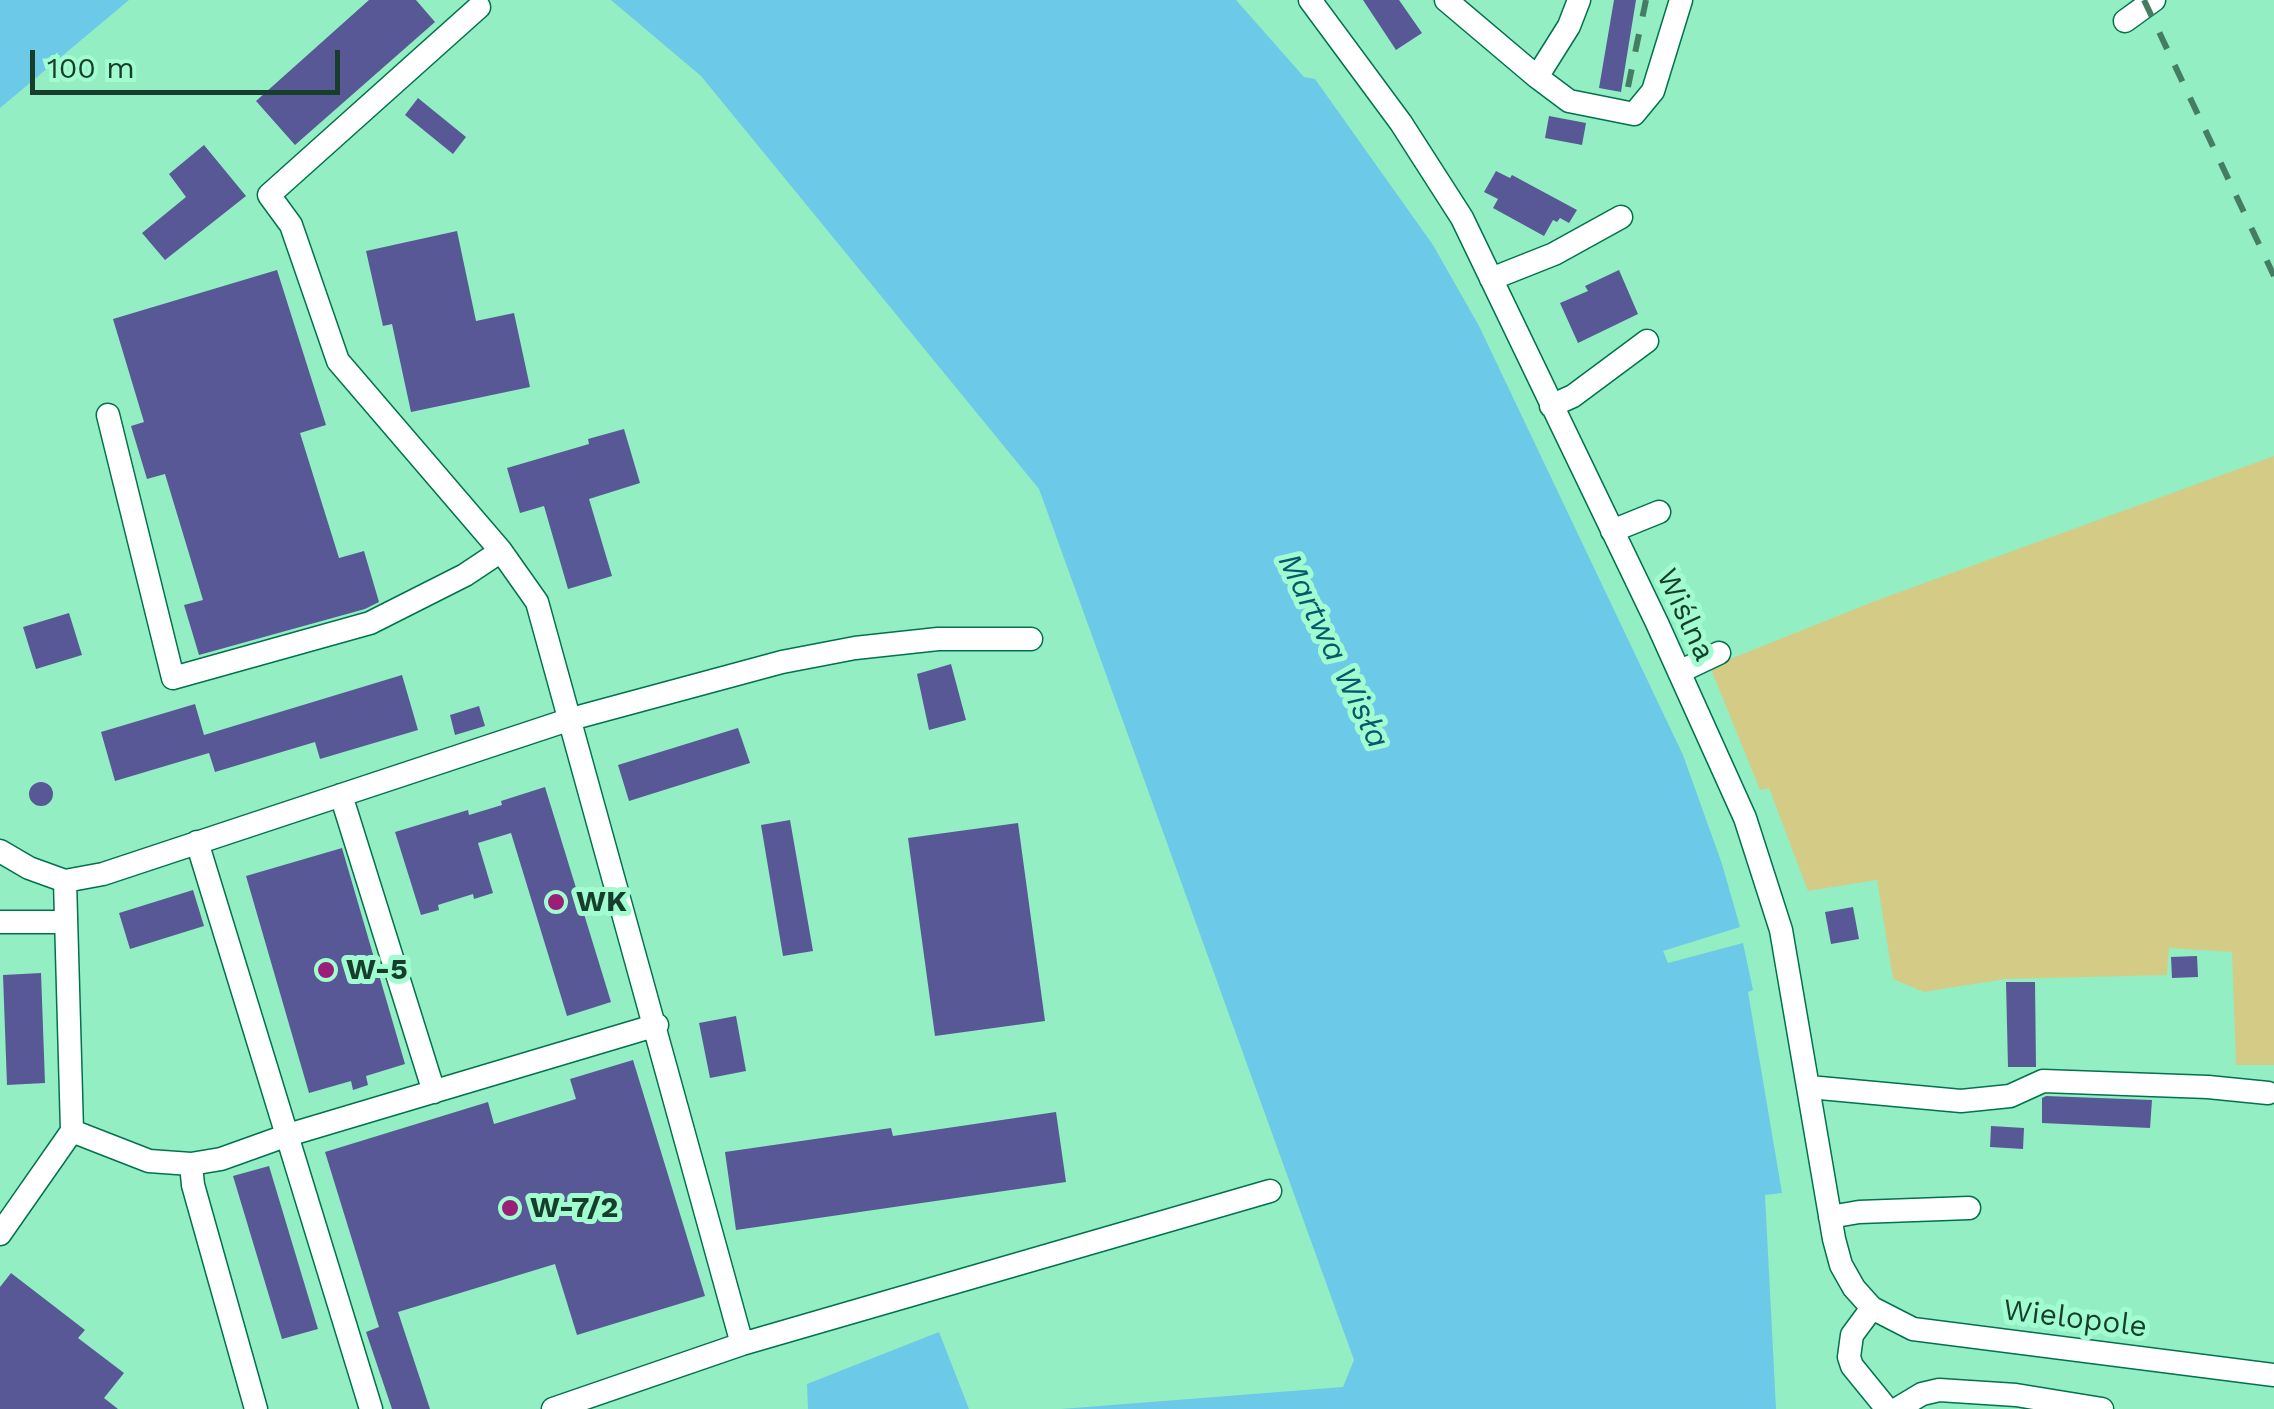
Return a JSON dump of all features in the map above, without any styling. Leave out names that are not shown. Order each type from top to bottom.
[{"type":"street","name":"Wiślna","points":[[1310,0],[1431,166],[1462,218],[1679,672],[1744,818],[1775,908],[1842,1265],[1854,1288],[1872,1308]]},
{"type":"street","points":[[1446,0],[1569,101],[1634,114],[1653,91],[1681,0]]},
{"type":"street","points":[[1536,77],[1569,26],[1578,0]]},
{"type":"street","points":[[2125,21],[2154,0]]},
{"type":"street","points":[[479,7],[269,195],[291,225],[338,361],[501,551],[537,602],[742,1344]]},
{"type":"street","points":[[1491,279],[1554,254],[1621,218]]},
{"type":"street","points":[[1551,406],[1573,396],[1648,341]]},
{"type":"street","points":[[108,415],[173,678],[370,622],[465,575],[501,551]]},
{"type":"street","points":[[1612,531],[1659,512]]},
{"type":"street","points":[[0,851],[28,868],[65,881],[104,874],[571,719],[782,662],[938,638],[1031,639]]},
{"type":"street","points":[[1679,672],[1720,653]]},
{"type":"street","points":[[340,795],[434,1092]]},
{"type":"street","points":[[197,842],[371,1409]]},
{"type":"street","points":[[0,1234],[72,1130],[65,881]]},
{"type":"street","points":[[0,922],[66,922]]},
{"type":"street","points":[[72,1130],[148,1161],[191,1164],[221,1159],[288,1135],[656,1025]]},
{"type":"street","points":[[1808,1087],[1961,1100],[2010,1096],[2043,1081],[2268,1093]]},
{"type":"street","points":[[191,1164],[193,1185],[256,1409]]},
{"type":"street","points":[[552,1409],[742,1344],[1270,1192]]},
{"type":"street","points":[[1830,1216],[1969,1208]]},
{"type":"street","points":[[1872,1308],[1852,1334],[1849,1357],[1887,1409]]},
{"type":"street","name":"Wielopole","points":[[1872,1308],[1913,1329],[2274,1375]]},
{"type":"street","points":[[1897,1409],[1922,1394],[1938,1390],[1956,1400],[2016,1396],[2102,1409]]},
{"type":"shaded area","points":[[2274,456],[2274,1065],[2236,1065],[2232,952],[2169,948],[2167,975],[2005,979],[1924,992],[1893,979],[1877,880],[1808,891],[1769,788],[1760,790],[1710,667],[1875,601]]},
{"type":"water","points":[[0,0],[129,0],[0,108]]},
{"type":"water","name":"Martwa Wisła","points":[[611,0],[1236,0],[1304,77],[1315,79],[1433,245],[1479,326],[1683,755],[1722,864],[1740,927],[1663,951],[1668,963],[1743,943],[1782,1193],[1765,1195],[1776,1409],[1061,1409],[1343,1387],[1354,1360],[1039,489],[701,76]]},
{"type":"water","points":[[939,1332],[969,1409],[808,1409],[807,1384]]},
{"type":"building","points":[[369,0],[416,0],[435,22],[295,145],[256,101]]},
{"type":"building","points":[[1363,0],[1399,0],[1422,33],[1396,50]]},
{"type":"building","points":[[1614,0],[1636,0],[1621,92],[1599,88]]},
{"type":"building","points":[[418,98],[466,137],[453,154],[405,115]]},
{"type":"building","points":[[1549,116],[1586,123],[1582,145],[1545,138]]},
{"type":"building","points":[[204,145],[246,196],[165,260],[142,233],[186,197],[169,174]]},
{"type":"building","points":[[1496,171],[1510,178],[1512,175],[1577,210],[1569,223],[1560,218],[1557,222],[1553,220],[1544,236],[1493,208],[1498,199],[1484,192]]},
{"type":"building","points":[[457,231],[476,321],[514,313],[530,387],[411,412],[392,324],[383,326],[366,251]]},
{"type":"building","points":[[277,270],[326,425],[300,433],[339,558],[364,551],[379,602],[199,655],[184,605],[203,600],[165,474],[147,479],[131,426],[144,422],[113,319]]},
{"type":"building","points":[[1619,270],[1638,314],[1578,343],[1560,303],[1588,291],[1585,286]]},
{"type":"building","points":[[624,429],[640,483],[589,499],[612,576],[568,589],[544,506],[520,513],[507,468],[589,444],[588,439]]},
{"type":"building","points":[[69,613],[82,655],[36,669],[23,627]]},
{"type":"building","points":[[951,664],[966,720],[929,730],[917,674]]},
{"type":"building","points":[[402,675],[418,730],[320,759],[315,742],[215,772],[209,753],[115,781],[101,732],[195,704],[204,735]]},
{"type":"building","points":[[479,706],[485,726],[455,735],[450,715]]},
{"type":"building","points":[[738,728],[750,763],[629,801],[618,765]]},
{"type":"building","points":[[41,782],[53,794],[41,806],[29,794]]},
{"type":"building","name":"WK","points":[[545,787],[611,1002],[567,1016],[511,833],[478,843],[493,893],[474,899],[473,894],[421,915],[395,832],[468,810],[469,815]]},
{"type":"building","points":[[790,820],[813,951],[783,956],[761,825]]},
{"type":"building","points":[[1018,823],[1045,1021],[935,1036],[908,838]]},
{"type":"building","name":"W-5","points":[[342,848],[405,1064],[366,1076],[368,1085],[353,1090],[351,1081],[309,1093],[246,876]]},
{"type":"building","points":[[193,890],[204,926],[130,949],[119,913]]},
{"type":"building","points":[[1853,907],[1859,939],[1831,944],[1825,912]]},
{"type":"building","points":[[2197,956],[2198,977],[2172,978],[2171,957]]},
{"type":"building","points":[[41,973],[45,1083],[7,1085],[3,975]]},
{"type":"building","points":[[2006,982],[2035,982],[2036,1067],[2008,1067]]},
{"type":"building","points":[[736,1016],[746,1071],[710,1078],[699,1023]]},
{"type":"building","name":"W-7/2","points":[[633,1060],[705,1296],[577,1335],[555,1264],[398,1312],[430,1409],[392,1409],[366,1332],[379,1327],[325,1152],[488,1102],[494,1124],[576,1099],[570,1079]]},
{"type":"building","points":[[2042,1098],[2152,1100],[2150,1128],[2042,1123]]},
{"type":"building","points":[[1056,1112],[1066,1182],[736,1230],[725,1152],[891,1128],[893,1136]]},
{"type":"building","points":[[1991,1126],[2024,1128],[2023,1149],[1990,1147]]},
{"type":"building","points":[[269,1166],[318,1329],[282,1339],[233,1176]]},
{"type":"building","points":[[11,1273],[85,1330],[78,1338],[124,1373],[104,1398],[118,1409],[0,1409],[0,1287]]},
{"type":"railway","points":[[1628,87],[1646,0]]},
{"type":"railway","points":[[2144,0],[2274,276]]},
{"type":"place","name":"WK","points":[[556,902]]},
{"type":"place","name":"W-5","points":[[326,970]]},
{"type":"place","name":"W-7/2","points":[[510,1208]]}]
